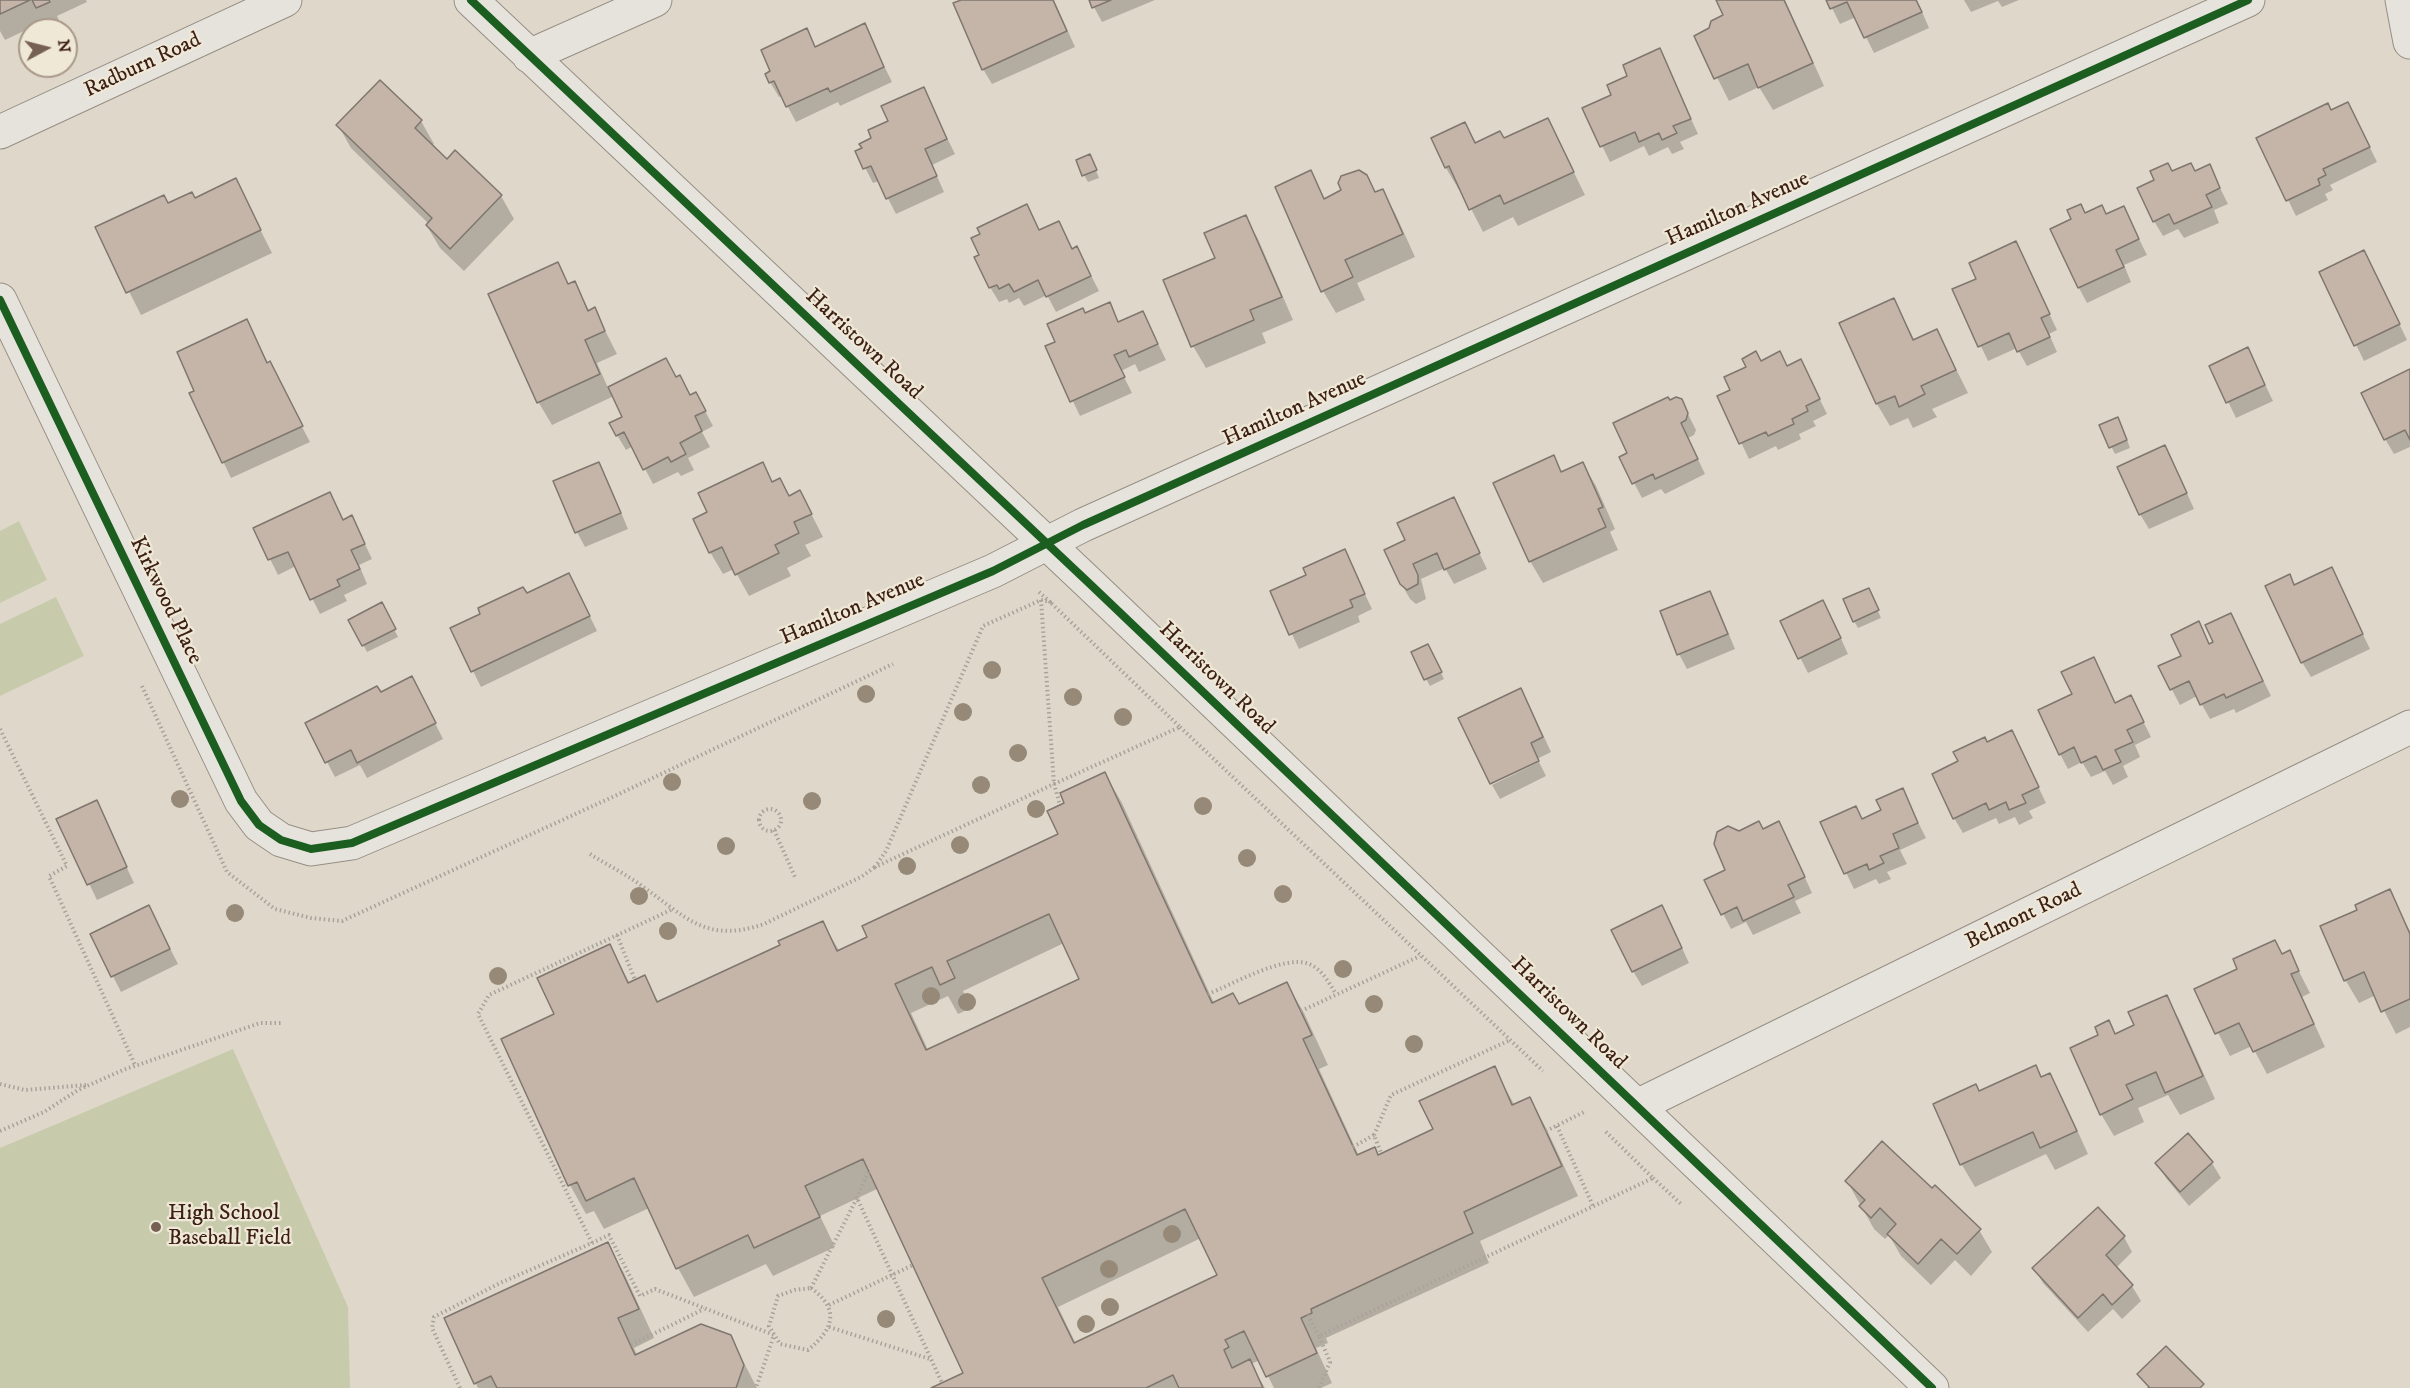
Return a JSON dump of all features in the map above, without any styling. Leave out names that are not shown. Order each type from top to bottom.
[{"type":"street","name":"Radburn Road","points":[[0,132],[285,0]]},
{"type":"street","name":"Harristown Road","points":[[471,0],[1047,543],[1932,1388]]},
{"type":"street","points":[[529,56],[655,0]]},
{"type":"street","name":"Hamilton Avenue","points":[[352,843],[993,571],[1047,543],[2248,0]]},
{"type":"street","points":[[2402,0],[2410,42]]},
{"type":"street","name":"Kirkwood Place","points":[[0,300],[241,801],[260,825],[282,840],[311,849],[352,843]]},
{"type":"street","name":"Belmont Road","points":[[1630,1099],[2410,726]]},
{"type":"path","points":[[1039,592],[1543,1072]]},
{"type":"path","points":[[875,867],[886,850],[983,626],[1041,600],[1050,602]]},
{"type":"path","points":[[1041,600],[1054,784],[1060,805]]},
{"type":"path","points":[[590,854],[706,929],[722,931],[750,928],[861,877],[875,867],[1180,727]]},
{"type":"path","points":[[0,729],[67,866],[49,876],[135,1065]]},
{"type":"path","points":[[768,809],[775,810],[780,815],[779,826],[774,830],[766,831],[759,823],[759,816],[768,809]]},
{"type":"path","points":[[774,830],[795,877]]},
{"type":"path","points":[[592,1243],[478,1014],[489,995],[672,909]]},
{"type":"path","points":[[617,935],[635,980]]},
{"type":"path","points":[[1301,1011],[1420,956]]},
{"type":"path","points":[[1208,994],[1281,964],[1303,962],[1316,968],[1336,994]]},
{"type":"path","points":[[0,1131],[44,1112],[78,1090],[135,1065],[260,1023],[282,1023]]},
{"type":"path","points":[[1353,1146],[1374,1135],[1391,1095],[1510,1040]]},
{"type":"path","points":[[0,1084],[26,1090],[50,1090],[92,1084]]},
{"type":"path","points":[[1595,1121],[1630,1099]]},
{"type":"path","points":[[1319,1336],[1653,1178],[1577,1104]]},
{"type":"path","points":[[1546,1131],[1586,1112]]},
{"type":"path","points":[[1557,1126],[1593,1206]]},
{"type":"path","points":[[1374,1135],[1382,1153]]},
{"type":"path","points":[[812,1288],[869,1170]]},
{"type":"path","points":[[857,1198],[942,1383]]},
{"type":"path","points":[[460,1388],[432,1328],[434,1317],[500,1283],[609,1235],[640,1296],[655,1288],[774,1335]]},
{"type":"path","points":[[829,1305],[913,1265]]},
{"type":"path","points":[[812,1288],[829,1305],[831,1314],[829,1328],[822,1339],[808,1350],[780,1344],[769,1326],[778,1296],[795,1290],[812,1288]]},
{"type":"path","points":[[631,1345],[705,1309]]},
{"type":"path","points":[[1308,1315],[1330,1362],[1319,1388]]},
{"type":"path","points":[[829,1328],[931,1359]]},
{"type":"path","points":[[756,1388],[774,1335]]},
{"type":"green space","points":[[19,521],[47,580],[0,603],[0,531]]},
{"type":"green space","points":[[56,597],[84,656],[0,696],[0,624]]},
{"type":"green space","name":"High School Baseball Field","points":[[233,1049],[348,1307],[350,1388],[0,1388],[0,1148]]},
{"type":"building","points":[[0,0],[30,0],[0,14]]},
{"type":"building","points":[[32,0],[49,0],[50,2],[36,8]]},
{"type":"building","points":[[961,0],[1053,0],[1067,31],[982,70],[953,3]]},
{"type":"building","points":[[1089,0],[1111,0],[1092,8]]},
{"type":"building","points":[[1716,0],[1784,0],[1813,63],[1758,88],[1748,64],[1714,79],[1694,36],[1709,28],[1711,21],[1723,15]]},
{"type":"building","points":[[1826,0],[1916,0],[1922,12],[1864,38],[1847,2],[1830,9]]},
{"type":"building","points":[[865,23],[884,67],[830,92],[828,88],[786,107],[774,81],[769,83],[765,74],[770,71],[761,50],[807,28],[815,47]]},
{"type":"building","points":[[1660,48],[1691,119],[1673,126],[1677,133],[1662,140],[1659,133],[1639,142],[1635,132],[1600,147],[1582,108],[1611,95],[1607,85],[1627,76],[1623,65]]},
{"type":"building","points":[[380,80],[422,120],[415,128],[447,159],[455,150],[502,195],[450,249],[426,225],[432,218],[336,125]]},
{"type":"building","points":[[924,87],[947,139],[925,149],[937,176],[886,199],[871,166],[863,169],[855,151],[862,148],[859,144],[871,138],[868,130],[888,121],[881,106]]},
{"type":"building","points":[[2348,102],[2370,147],[2323,169],[2326,175],[2318,179],[2320,185],[2286,201],[2256,138],[2328,103],[2331,110]]},
{"type":"building","points":[[1548,118],[1574,172],[1504,204],[1500,195],[1469,210],[1449,166],[1445,168],[1431,138],[1465,122],[1475,143],[1500,131],[1504,138]]},
{"type":"building","points":[[1090,154],[1097,170],[1082,176],[1076,160]]},
{"type":"building","points":[[2168,163],[2172,171],[2191,163],[2195,171],[2210,164],[2220,188],[2206,195],[2212,207],[2174,224],[2169,214],[2153,222],[2137,188],[2154,180],[2150,171]]},
{"type":"building","points":[[1311,170],[1324,199],[1341,190],[1338,183],[1341,176],[1359,170],[1367,175],[1375,192],[1383,189],[1403,234],[1345,260],[1353,277],[1321,292],[1275,187]]},
{"type":"building","points":[[236,178],[261,230],[126,293],[95,227],[164,195],[168,203],[192,192],[195,198]]},
{"type":"building","points":[[1027,204],[1039,230],[1059,221],[1072,249],[1077,246],[1091,276],[1046,297],[1038,280],[1014,292],[1009,284],[999,289],[997,285],[989,288],[974,257],[979,255],[971,238],[980,234],[977,228]]},
{"type":"building","points":[[2081,204],[2085,213],[2102,205],[2106,214],[2124,206],[2139,239],[2116,250],[2124,267],[2078,288],[2050,229],[2071,219],[2067,210]]},
{"type":"building","points":[[1246,215],[1282,297],[1250,310],[1254,320],[1191,347],[1163,280],[1215,258],[1204,233]]},
{"type":"building","points":[[2016,241],[2050,314],[2041,318],[2050,337],[2017,352],[2009,333],[1978,347],[1952,289],[1976,279],[1969,263]]},
{"type":"building","points":[[2364,250],[2400,324],[2354,346],[2319,272]]},
{"type":"building","points":[[558,262],[568,284],[575,281],[588,311],[595,307],[605,331],[585,340],[600,374],[537,403],[488,294]]},
{"type":"building","points":[[1894,298],[1913,340],[1937,329],[1956,370],[1921,386],[1925,394],[1899,407],[1895,396],[1876,404],[1839,323]]},
{"type":"building","points":[[1110,302],[1118,322],[1143,311],[1158,344],[1129,357],[1126,350],[1114,355],[1125,377],[1070,402],[1045,346],[1055,342],[1047,324],[1083,308],[1085,313]]},
{"type":"building","points":[[247,319],[267,363],[270,361],[303,426],[222,463],[189,393],[194,391],[177,352]]},
{"type":"building","points":[[2248,347],[2265,385],[2226,403],[2209,366]]},
{"type":"building","points":[[1756,351],[1761,361],[1780,351],[1787,366],[1801,359],[1820,399],[1806,406],[1808,411],[1792,419],[1794,424],[1768,436],[1766,432],[1739,444],[1717,396],[1730,390],[1724,377],[1746,367],[1742,359]]},
{"type":"building","points":[[666,358],[676,377],[680,375],[690,395],[696,392],[706,411],[695,416],[702,431],[680,443],[686,454],[671,462],[668,457],[643,470],[624,432],[616,436],[609,423],[622,417],[608,387]]},
{"type":"building","points":[[2410,369],[2410,440],[2405,430],[2384,440],[2361,393]]},
{"type":"building","points":[[1668,397],[1670,400],[1676,397],[1682,399],[1688,413],[1686,420],[1681,423],[1698,459],[1655,479],[1653,474],[1632,484],[1619,457],[1627,453],[1613,423]]},
{"type":"building","points":[[2118,417],[2127,440],[2109,448],[2099,425]]},
{"type":"building","points":[[2165,445],[2187,493],[2139,515],[2117,467]]},
{"type":"building","points":[[1554,455],[1561,472],[1583,462],[1603,507],[1598,509],[1606,527],[1529,562],[1493,483]]},
{"type":"building","points":[[599,462],[621,513],[575,533],[553,481]]},
{"type":"building","points":[[763,462],[772,482],[780,478],[789,496],[800,490],[812,514],[794,522],[799,533],[775,545],[779,553],[735,575],[722,547],[709,553],[693,519],[707,512],[698,493]]},
{"type":"building","points":[[330,492],[343,520],[352,515],[365,544],[351,550],[360,569],[337,580],[340,586],[310,600],[288,552],[268,560],[253,528]]},
{"type":"building","points":[[1454,497],[1480,553],[1444,570],[1437,553],[1413,564],[1418,575],[1418,584],[1407,590],[1400,584],[1384,550],[1405,540],[1397,523]]},
{"type":"building","points":[[1345,549],[1365,594],[1350,600],[1353,607],[1289,635],[1270,591],[1306,575],[1303,568]]},
{"type":"building","points":[[2332,567],[2363,634],[2301,663],[2265,586],[2290,574],[2294,585]]},
{"type":"building","points":[[569,573],[590,616],[471,672],[450,628],[480,614],[478,608],[523,587],[527,593]]},
{"type":"building","points":[[1869,588],[1879,610],[1853,622],[1843,599]]},
{"type":"building","points":[[1710,591],[1728,634],[1677,655],[1660,611]]},
{"type":"building","points":[[1823,600],[1841,638],[1798,659],[1780,621]]},
{"type":"building","points":[[382,602],[396,629],[362,646],[348,620]]},
{"type":"building","points":[[2231,613],[2263,681],[2226,698],[2224,694],[2200,705],[2189,681],[2170,690],[2158,666],[2181,656],[2171,635],[2199,621],[2209,644],[2213,642],[2205,625]]},
{"type":"building","points":[[1428,644],[1442,672],[1424,680],[1411,652]]},
{"type":"building","points":[[2094,657],[2115,703],[2131,695],[2144,722],[2127,730],[2133,742],[2115,750],[2121,762],[2103,770],[2096,756],[2081,763],[2074,747],[2059,755],[2038,710],[2072,694],[2061,672]]},
{"type":"building","points":[[412,676],[436,723],[357,763],[351,750],[325,763],[305,723],[377,686],[381,692]]},
{"type":"building","points":[[1521,688],[1543,737],[1531,743],[1539,761],[1490,784],[1458,718]]},
{"type":"building","points":[[2012,730],[2039,787],[2022,795],[2026,803],[2009,810],[2006,802],[1989,810],[1986,803],[1953,819],[1932,774],[1958,761],[1953,752],[1985,737],[1987,742]]},
{"type":"building","points":[[1105,772],[1212,1003],[1233,993],[1239,1004],[1287,982],[1312,1035],[1303,1039],[1357,1155],[1375,1147],[1378,1155],[1433,1129],[1419,1101],[1495,1066],[1512,1105],[1530,1097],[1562,1166],[1464,1212],[1473,1233],[1311,1309],[1312,1313],[1301,1318],[1317,1353],[1266,1377],[1244,1331],[1225,1340],[1229,1347],[1224,1350],[1232,1368],[1250,1359],[1263,1388],[1179,1388],[1173,1375],[1146,1388],[931,1388],[963,1373],[863,1159],[805,1186],[820,1217],[754,1248],[748,1235],[676,1269],[634,1178],[586,1201],[577,1182],[568,1186],[501,1039],[554,1014],[537,978],[610,944],[628,983],[645,975],[657,1002],[780,945],[778,941],[823,921],[837,951],[867,937],[862,926],[1058,834],[1047,811],[1064,803],[1060,793]],"holes":[[[1049,914],[1079,979],[926,1050],[895,984],[932,967],[940,985],[955,978],[947,961]],[[1185,1209],[1217,1275],[1074,1343],[1042,1278]]]},
{"type":"building","points":[[1903,788],[1918,823],[1893,834],[1899,848],[1880,856],[1884,863],[1869,870],[1867,864],[1844,874],[1820,822],[1856,806],[1862,819],[1881,810],[1876,800]]},
{"type":"building","points":[[97,800],[127,867],[87,885],[56,819]]},
{"type":"building","points":[[1759,821],[1763,829],[1779,821],[1805,877],[1788,885],[1794,897],[1743,921],[1737,907],[1721,915],[1704,880],[1725,870],[1714,844],[1717,832],[1728,826],[1739,831]]},
{"type":"building","points":[[2390,889],[2410,934],[2410,999],[2381,1012],[2364,972],[2344,981],[2320,926],[2357,910],[2355,905]]},
{"type":"building","points":[[149,905],[170,949],[111,977],[90,934]]},
{"type":"building","points":[[1662,905],[1682,948],[1632,972],[1611,930]]},
{"type":"building","points":[[2275,940],[2282,954],[2290,950],[2299,971],[2291,974],[2314,1024],[2253,1052],[2239,1023],[2215,1034],[2194,989],[2237,969],[2233,959]]},
{"type":"building","points":[[2167,995],[2203,1076],[2165,1093],[2156,1072],[2126,1085],[2133,1099],[2100,1115],[2070,1048],[2098,1035],[2095,1027],[2109,1020],[2115,1034],[2134,1025],[2128,1012]]},
{"type":"building","points":[[2036,1065],[2041,1077],[2050,1073],[2077,1131],[2040,1148],[2033,1132],[1960,1165],[1933,1104],[1976,1084],[1979,1091]]},
{"type":"building","points":[[2188,1133],[2213,1162],[2180,1192],[2155,1163]]},
{"type":"building","points":[[1882,1141],[1932,1188],[1935,1185],[1981,1229],[1957,1254],[1941,1239],[1918,1264],[1887,1234],[1896,1224],[1880,1208],[1871,1218],[1859,1206],[1865,1200],[1845,1181]]},
{"type":"building","points":[[2098,1207],[2125,1236],[2106,1255],[2133,1285],[2112,1305],[2103,1294],[2078,1318],[2032,1268]]},
{"type":"building","points":[[608,1242],[639,1309],[618,1318],[635,1355],[701,1324],[731,1335],[744,1365],[736,1388],[497,1388],[491,1376],[474,1384],[444,1318]]},
{"type":"building","points":[[2166,1346],[2204,1384],[2200,1388],[2148,1388],[2137,1374]]},
{"type":"cycle path","points":[[471,0],[1091,585],[1932,1388]]},
{"type":"cycle path","points":[[0,300],[241,801],[259,825],[281,840],[311,849],[352,843],[993,571],[1083,525],[2248,0]]},
{"type":"place","name":"High School Baseball Field","points":[[156,1227]]}]
